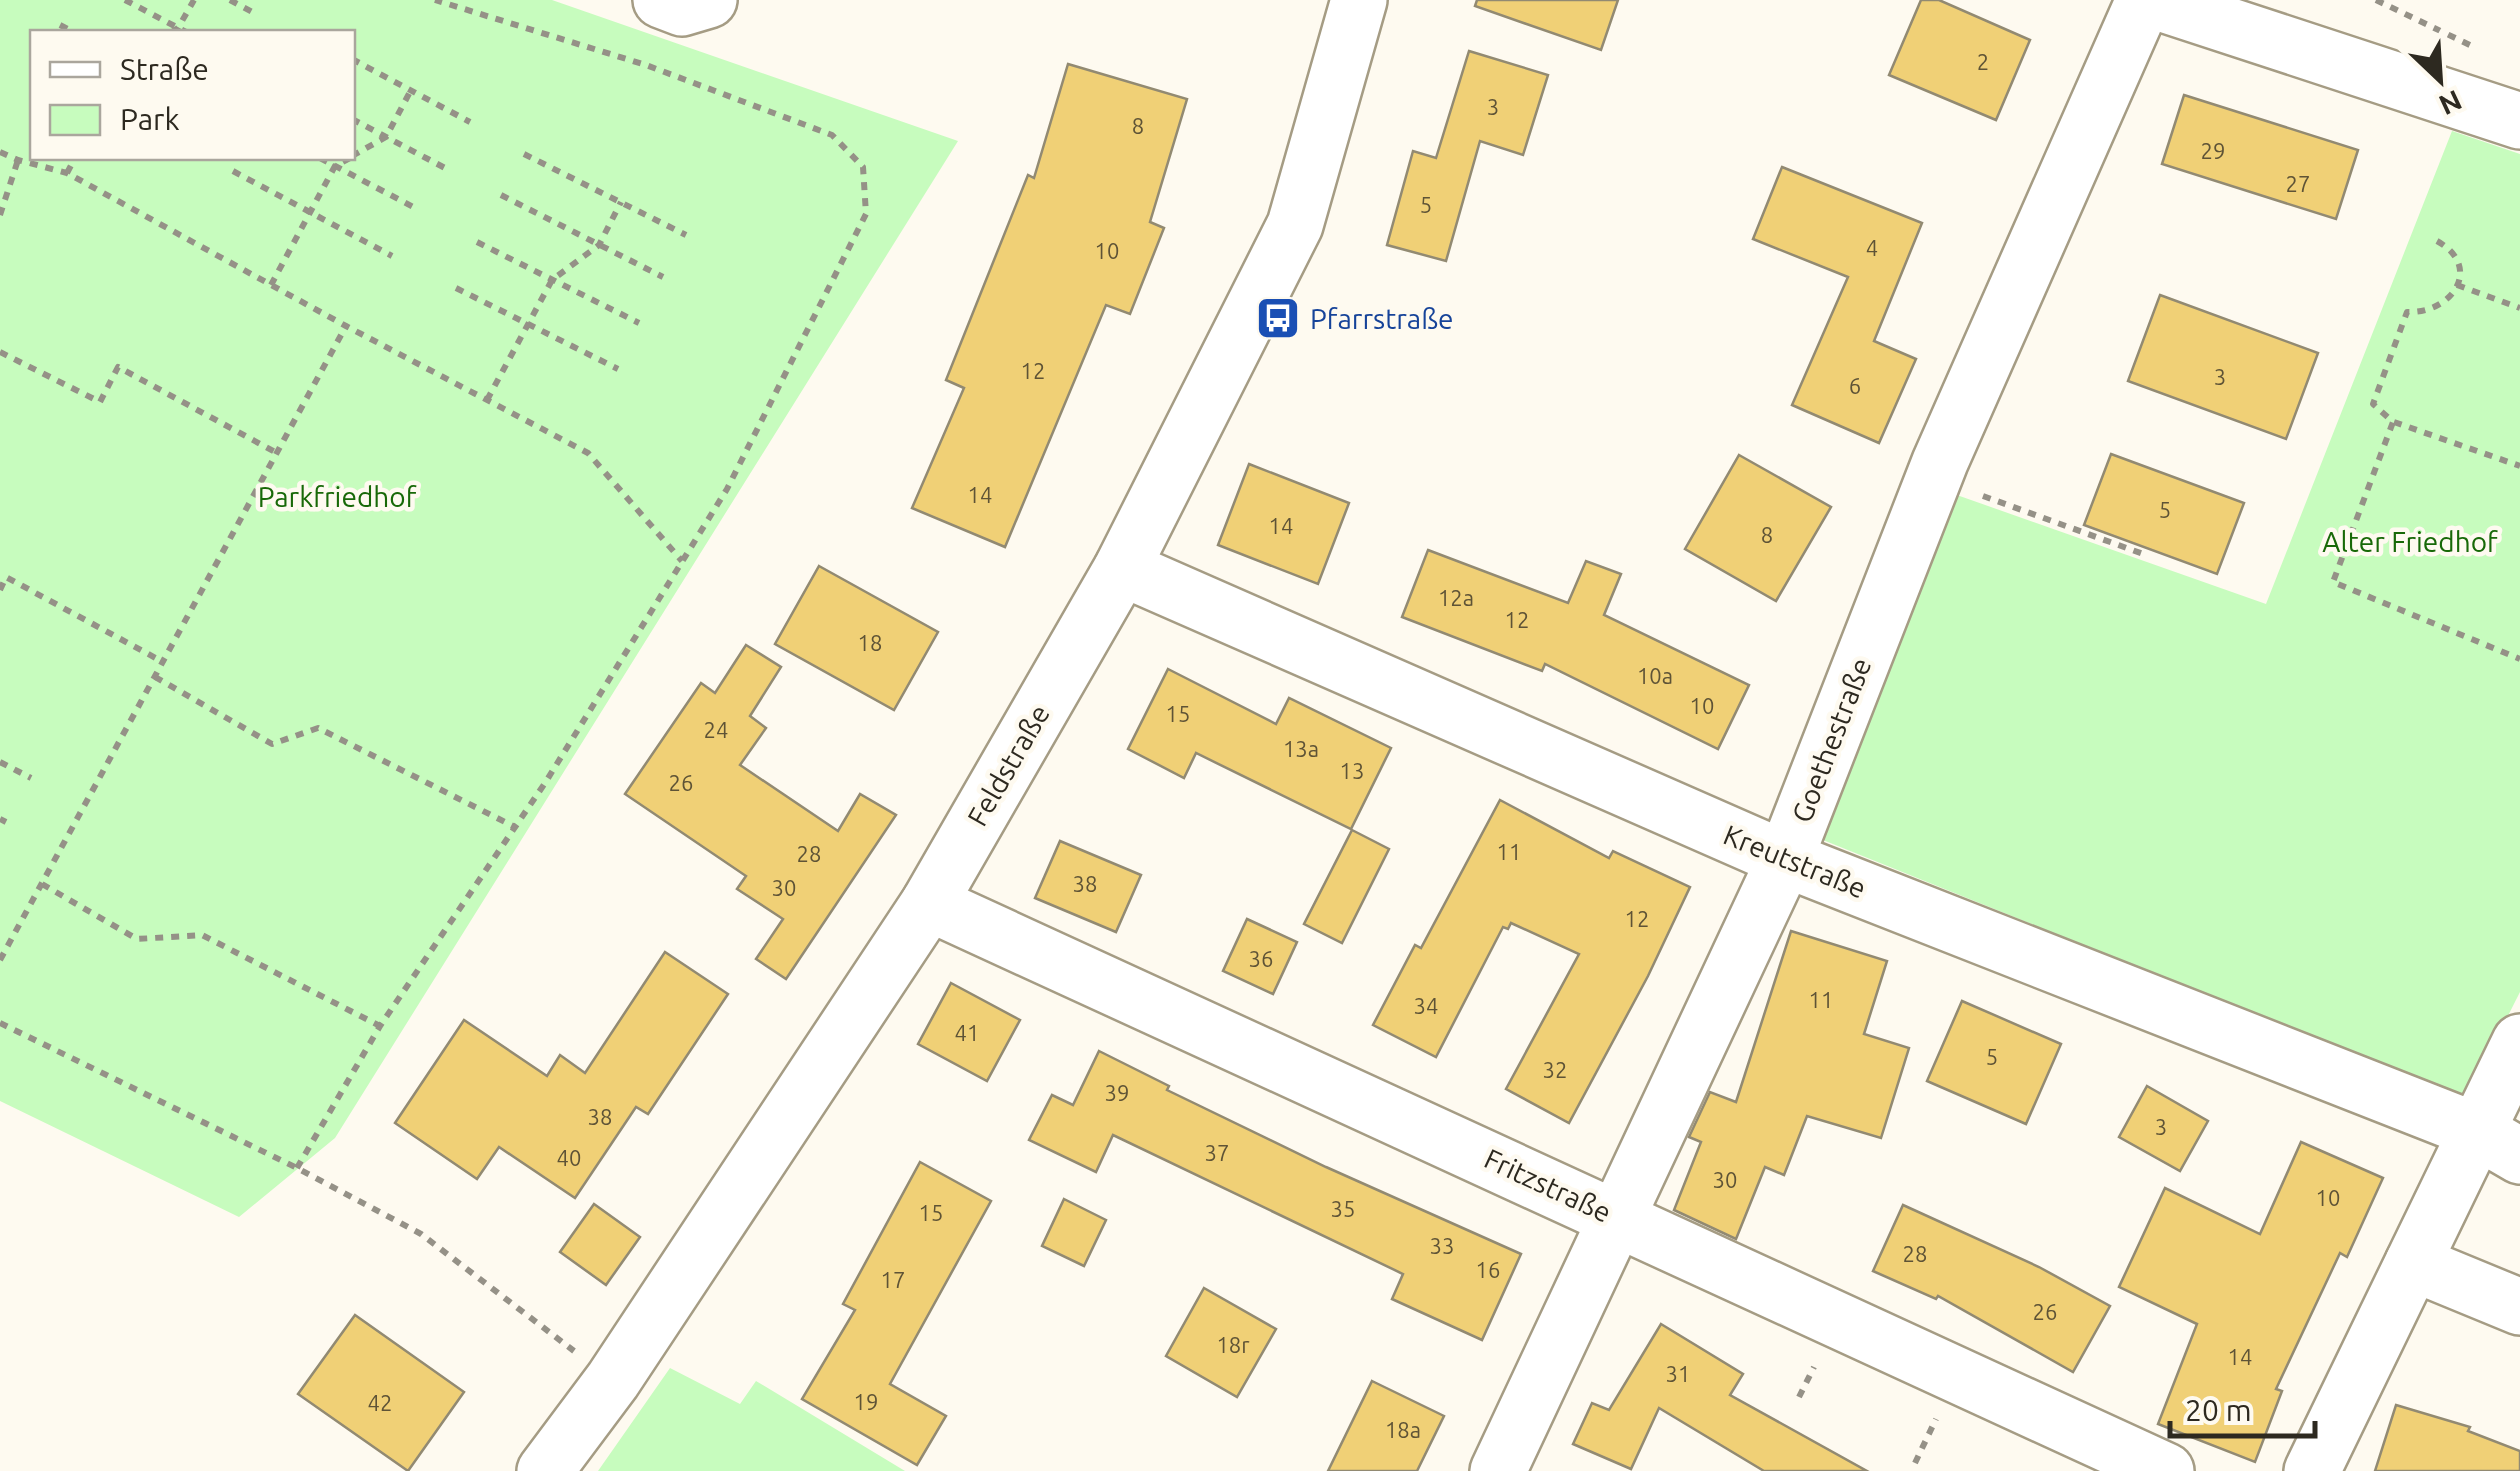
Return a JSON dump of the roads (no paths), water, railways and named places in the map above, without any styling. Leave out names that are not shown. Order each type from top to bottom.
[{"type":"street","points":[[660,0],[682,8],[709,0]]},
{"type":"street","name":"Feldstraße","points":[[545,1471],[613,1380],[929,903],[1122,568],[1295,225],[1359,0]]},
{"type":"street","name":"Goethestraße","points":[[1498,1471],[1785,859],[1934,478],[2144,0]]},
{"type":"street","points":[[2152,0],[2520,122]]},
{"type":"street","name":"Kreutstraße","points":[[1122,568],[1785,859],[2499,1143]]},
{"type":"street","name":"Fritzstraße","points":[[929,903],[2166,1471]]},
{"type":"street","points":[[2312,1471],[2413,1263],[2499,1143],[2520,1042]]},
{"type":"street","points":[[2413,1263],[2520,1306]]},
{"type":"place","name":"Pfarrstraße","points":[[1278,318]]},
{"type":"park label","name":"Parkfriedhof","points":[[337,496]]},
{"type":"park label","name":"Alter Friedhof","points":[[2410,541]]}]
